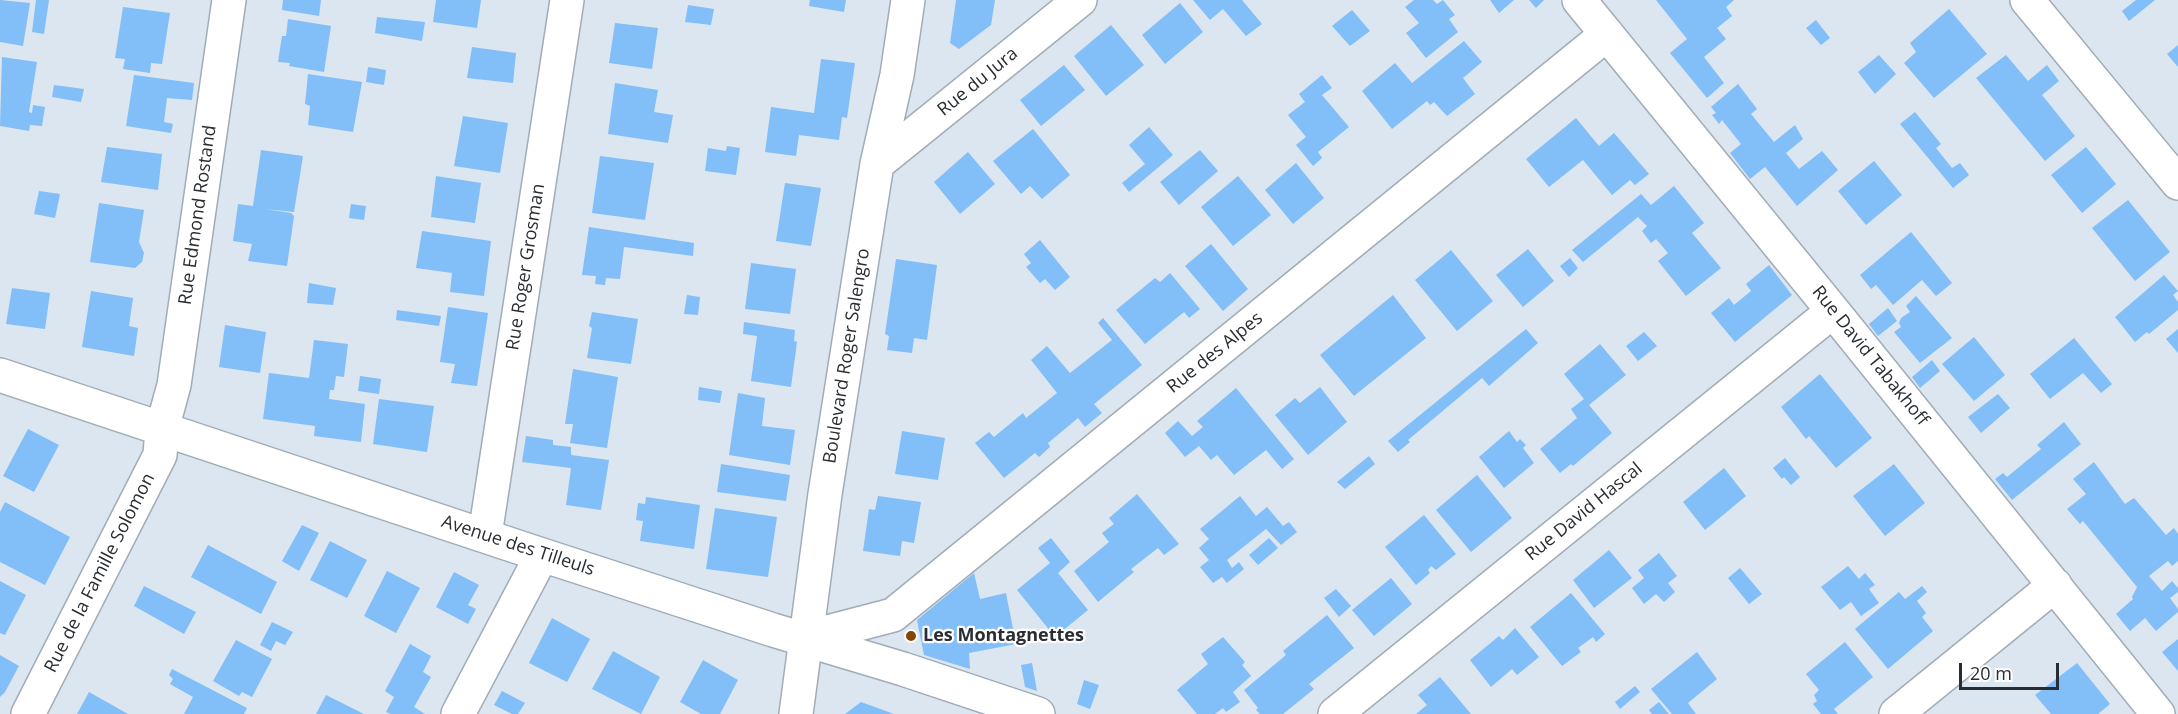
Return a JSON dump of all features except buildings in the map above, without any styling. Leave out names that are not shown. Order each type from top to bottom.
[{"type":"street","name":"Rue Edmond Rostand","points":[[162,429],[174,384],[230,0]]},
{"type":"street","name":"Rue Roger Grosman","points":[[485,535],[567,0]]},
{"type":"street","name":"Boulevard Roger Salengro","points":[[796,714],[825,494],[877,164],[897,75],[908,0]]},
{"type":"street","name":"Rue du Jura","points":[[877,164],[1080,0]]},
{"type":"street","name":"Rue David Tabakhoff","points":[[1579,0],[2158,714]]},
{"type":"street","points":[[2027,0],[2178,183]]},
{"type":"street","name":"Rue des Alpes","points":[[805,638],[893,615],[1607,34]]},
{"type":"street","name":"Rue David Hascal","points":[[1335,714],[1833,311]]},
{"type":"street","name":"Avenue des Tilleuls","points":[[0,375],[542,555],[1038,714]]},
{"type":"street","name":"Rue de la Famille Solomon","points":[[28,714],[160,455],[162,429]]},
{"type":"street","points":[[458,714],[542,555]]},
{"type":"street","points":[[1896,714],[2055,585]]},
{"type":"place","name":"Les Montagnettes","points":[[911,636]]}]
